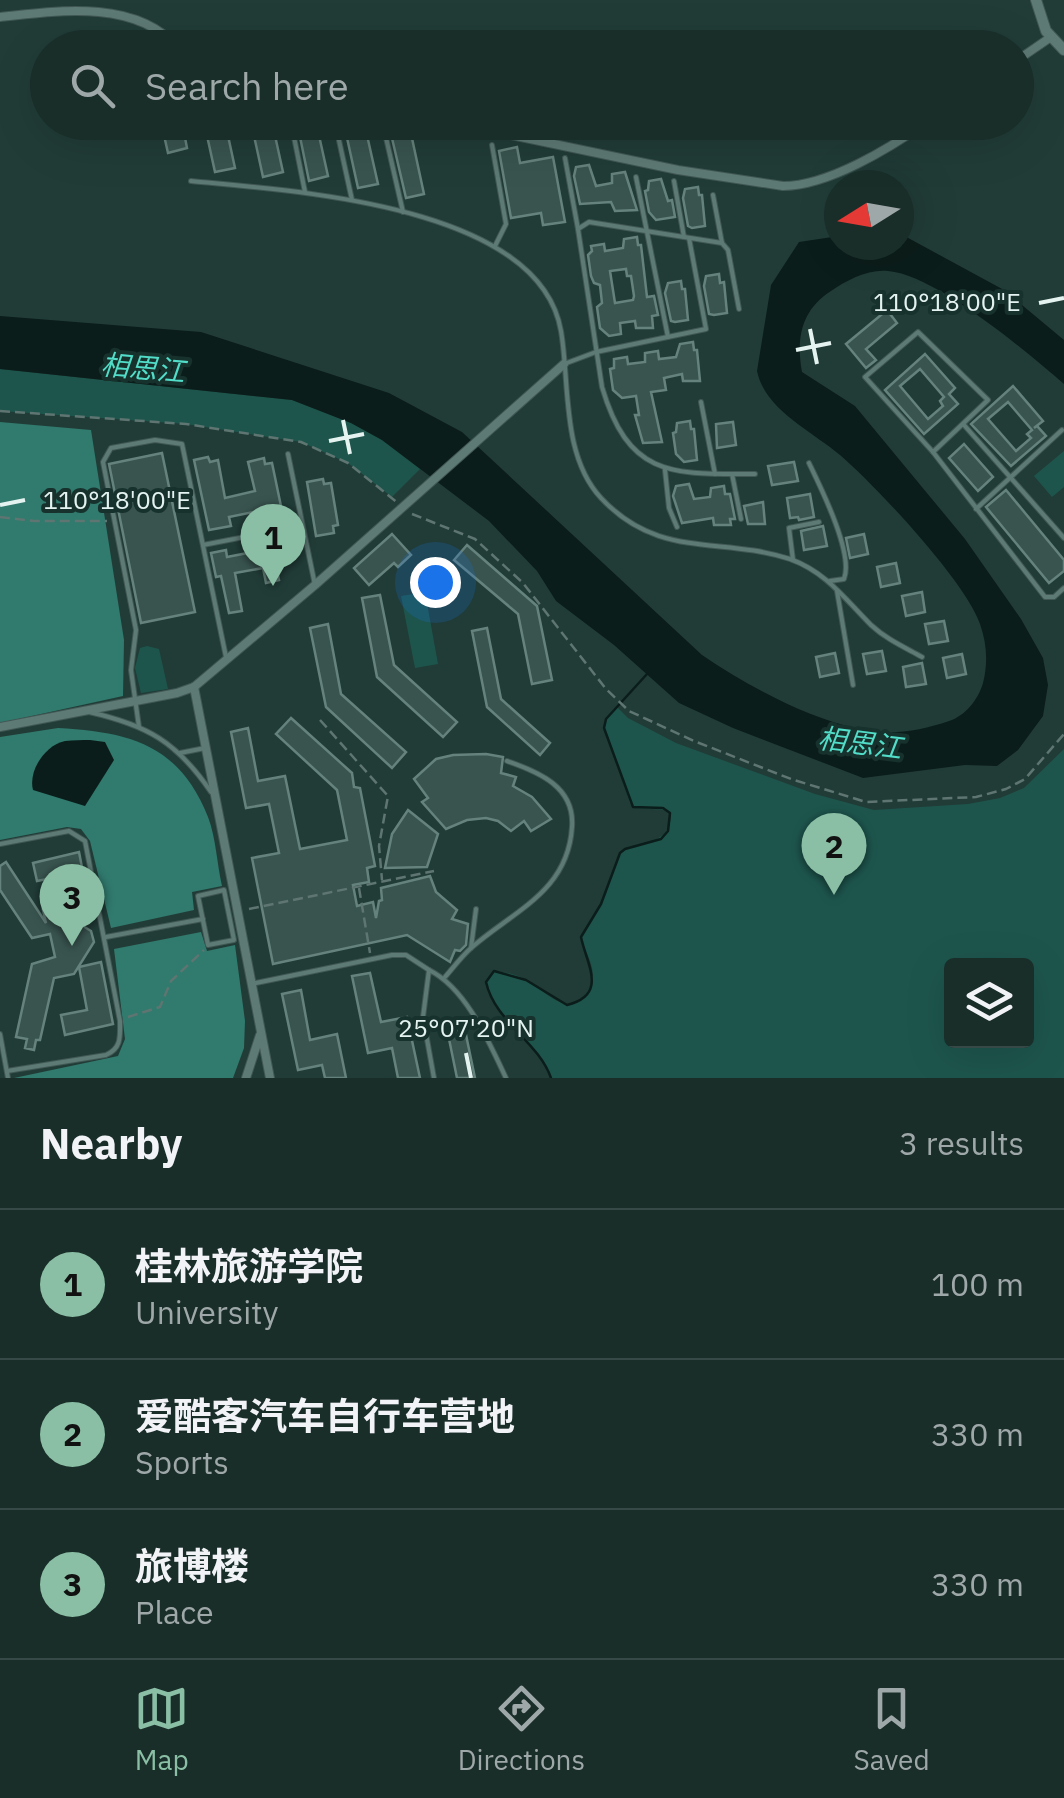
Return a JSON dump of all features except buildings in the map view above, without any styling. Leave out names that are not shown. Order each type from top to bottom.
[{"type":"street","points":[[1036,0],[1038,14],[1064,50]]},
{"type":"street","points":[[0,17],[117,6],[161,30]]},
{"type":"street","points":[[1034,49],[1051,37]]},
{"type":"street","points":[[535,140],[678,170],[799,186],[837,172],[895,140]]},
{"type":"street","points":[[0,727],[177,694],[194,687],[316,585],[564,364]]},
{"type":"street","points":[[194,687],[233,912],[270,1078]]},
{"type":"street","points":[[246,1078],[261,1032]]},
{"type":"lane","points":[[295,140],[306,192]]},
{"type":"lane","points":[[339,140],[352,200]]},
{"type":"lane","points":[[387,140],[403,212]]},
{"type":"lane","points":[[492,145],[506,224],[495,246]]},
{"type":"lane","points":[[566,158],[596,352],[606,401],[619,428],[637,452],[665,470],[684,474],[755,474]]},
{"type":"lane","points":[[636,177],[668,337]]},
{"type":"lane","points":[[564,364],[596,352],[706,330],[674,181]]},
{"type":"lane","points":[[191,182],[352,200],[403,212],[495,246],[528,271],[547,295],[561,327],[570,415],[582,464],[593,488],[618,514],[672,542],[793,560],[830,581],[877,630],[922,657]]},
{"type":"lane","points":[[713,195],[739,310]]},
{"type":"lane","points":[[578,229],[589,222],[722,242]]},
{"type":"lane","points":[[933,452],[988,400],[918,332],[865,377],[933,452],[1044,597],[1054,597],[1064,588]]},
{"type":"lane","points":[[701,402],[715,474]]},
{"type":"lane","points":[[964,424],[1064,538]]},
{"type":"lane","points":[[976,508],[1062,430]]},
{"type":"lane","points":[[139,726],[131,670],[136,630],[102,462],[111,448],[171,440],[182,444],[227,661]]},
{"type":"lane","points":[[288,454],[316,585]]},
{"type":"lane","points":[[809,463],[829,506],[847,568],[844,579],[830,581]]},
{"type":"lane","points":[[665,470],[669,508],[677,527]]},
{"type":"lane","points":[[732,474],[741,519]]},
{"type":"lane","points":[[793,560],[789,528],[819,522]]},
{"type":"lane","points":[[203,545],[303,526]]},
{"type":"lane","points":[[837,588],[853,685]]},
{"type":"lane","points":[[85,711],[155,733],[180,752],[215,798]]},
{"type":"lane","points":[[180,752],[206,748]]},
{"type":"lane","points":[[444,978],[471,948],[510,921],[564,866],[572,816],[566,796],[536,772],[507,760]]},
{"type":"lane","points":[[0,844],[70,830],[84,841],[106,937],[120,1042],[106,1055],[8,1075],[0,1034]]},
{"type":"lane","points":[[224,890],[233,912],[234,940],[208,945],[203,918],[198,896],[224,890]]},
{"type":"lane","points":[[471,948],[476,909]]},
{"type":"lane","points":[[106,937],[203,918]]},
{"type":"lane","points":[[251,984],[404,955],[444,978],[464,1002],[506,1078]]},
{"type":"lane","points":[[429,970],[422,1016],[434,1078]]},
{"type":"path","points":[[0,411],[186,424],[301,442],[348,462],[392,497]]},
{"type":"path","points":[[402,508],[475,539],[523,583],[623,708],[694,742],[790,779],[866,802],[976,797],[1006,789],[1033,772],[1064,734]]},
{"type":"path","points":[[0,517],[34,522],[114,520]]},
{"type":"path","points":[[320,720],[388,796],[379,846],[382,882]]},
{"type":"path","points":[[233,912],[434,871]]},
{"type":"path","points":[[359,888],[371,960]]},
{"type":"path","points":[[120,1021],[140,1010],[160,1006],[172,982],[208,945]]},
{"type":"green space","points":[[0,369],[292,400],[351,423],[382,440],[420,469],[392,497],[348,463],[301,442],[186,424],[0,411]]},
{"type":"green space","points":[[0,422],[91,430],[124,640],[123,696],[0,723]]},
{"type":"green space","points":[[1064,451],[1064,487],[1052,497],[1034,476]]},
{"type":"green space","points":[[425,592],[438,664],[415,668],[401,596]]},
{"type":"green space","points":[[140,648],[159,649],[168,689],[141,693],[135,668]]},
{"type":"green space","points":[[617,707],[628,718],[676,743],[815,794],[874,810],[1000,798],[1024,788],[1064,749],[1064,1078],[551,1078],[537,1053],[498,1009],[486,982],[494,971],[506,973],[526,980],[565,1004],[580,1000],[593,974],[581,937],[601,903],[620,853],[659,838],[669,826],[671,816],[667,810],[635,808],[630,803],[604,728],[606,719]]},
{"type":"green space","points":[[58,728],[129,739],[167,758],[196,792],[208,817],[222,886],[192,892],[194,910],[111,928],[90,841],[81,829],[67,827],[0,840],[0,737]]},
{"type":"green space","points":[[201,932],[207,951],[235,945],[245,1021],[244,1048],[233,1078],[14,1078],[118,1056],[125,1039],[114,949]]},
{"type":"water","name":"相思江","points":[[824,238],[824,260],[914,260],[914,241],[1004,290],[1064,340],[1064,384],[955,300],[908,276],[888,271],[851,279],[821,299],[807,316],[801,337],[802,372],[855,406],[965,539],[1043,658],[1048,685],[1043,716],[1018,750],[997,766],[965,765],[863,778],[679,703],[614,645],[556,601],[537,571],[489,521],[382,440],[351,423],[292,400],[0,369],[0,316],[201,332],[389,393],[462,432],[702,655],[720,667],[777,699],[839,724],[882,732],[938,725],[965,711],[983,683],[985,646],[971,606],[918,535],[875,489],[840,455],[779,408],[757,371],[771,285],[799,242]]},
{"type":"water","points":[[105,742],[114,760],[85,806],[33,790],[33,775],[45,753],[58,743]]},
{"type":"waterway","points":[[551,1078],[537,1053],[498,1009],[486,982],[494,971],[526,980],[567,1005],[588,994],[592,977],[581,937],[601,904],[620,853],[661,839],[668,831],[670,813],[663,808],[633,807],[604,728],[606,719],[647,674]]},
{"type":"place","name":"桂林旅游学院","points":[[273,586]]},
{"type":"place","name":"爱酷客汽车自行车营地","points":[[834,895]]},
{"type":"place","name":"旅博楼","points":[[72,946]]}]
